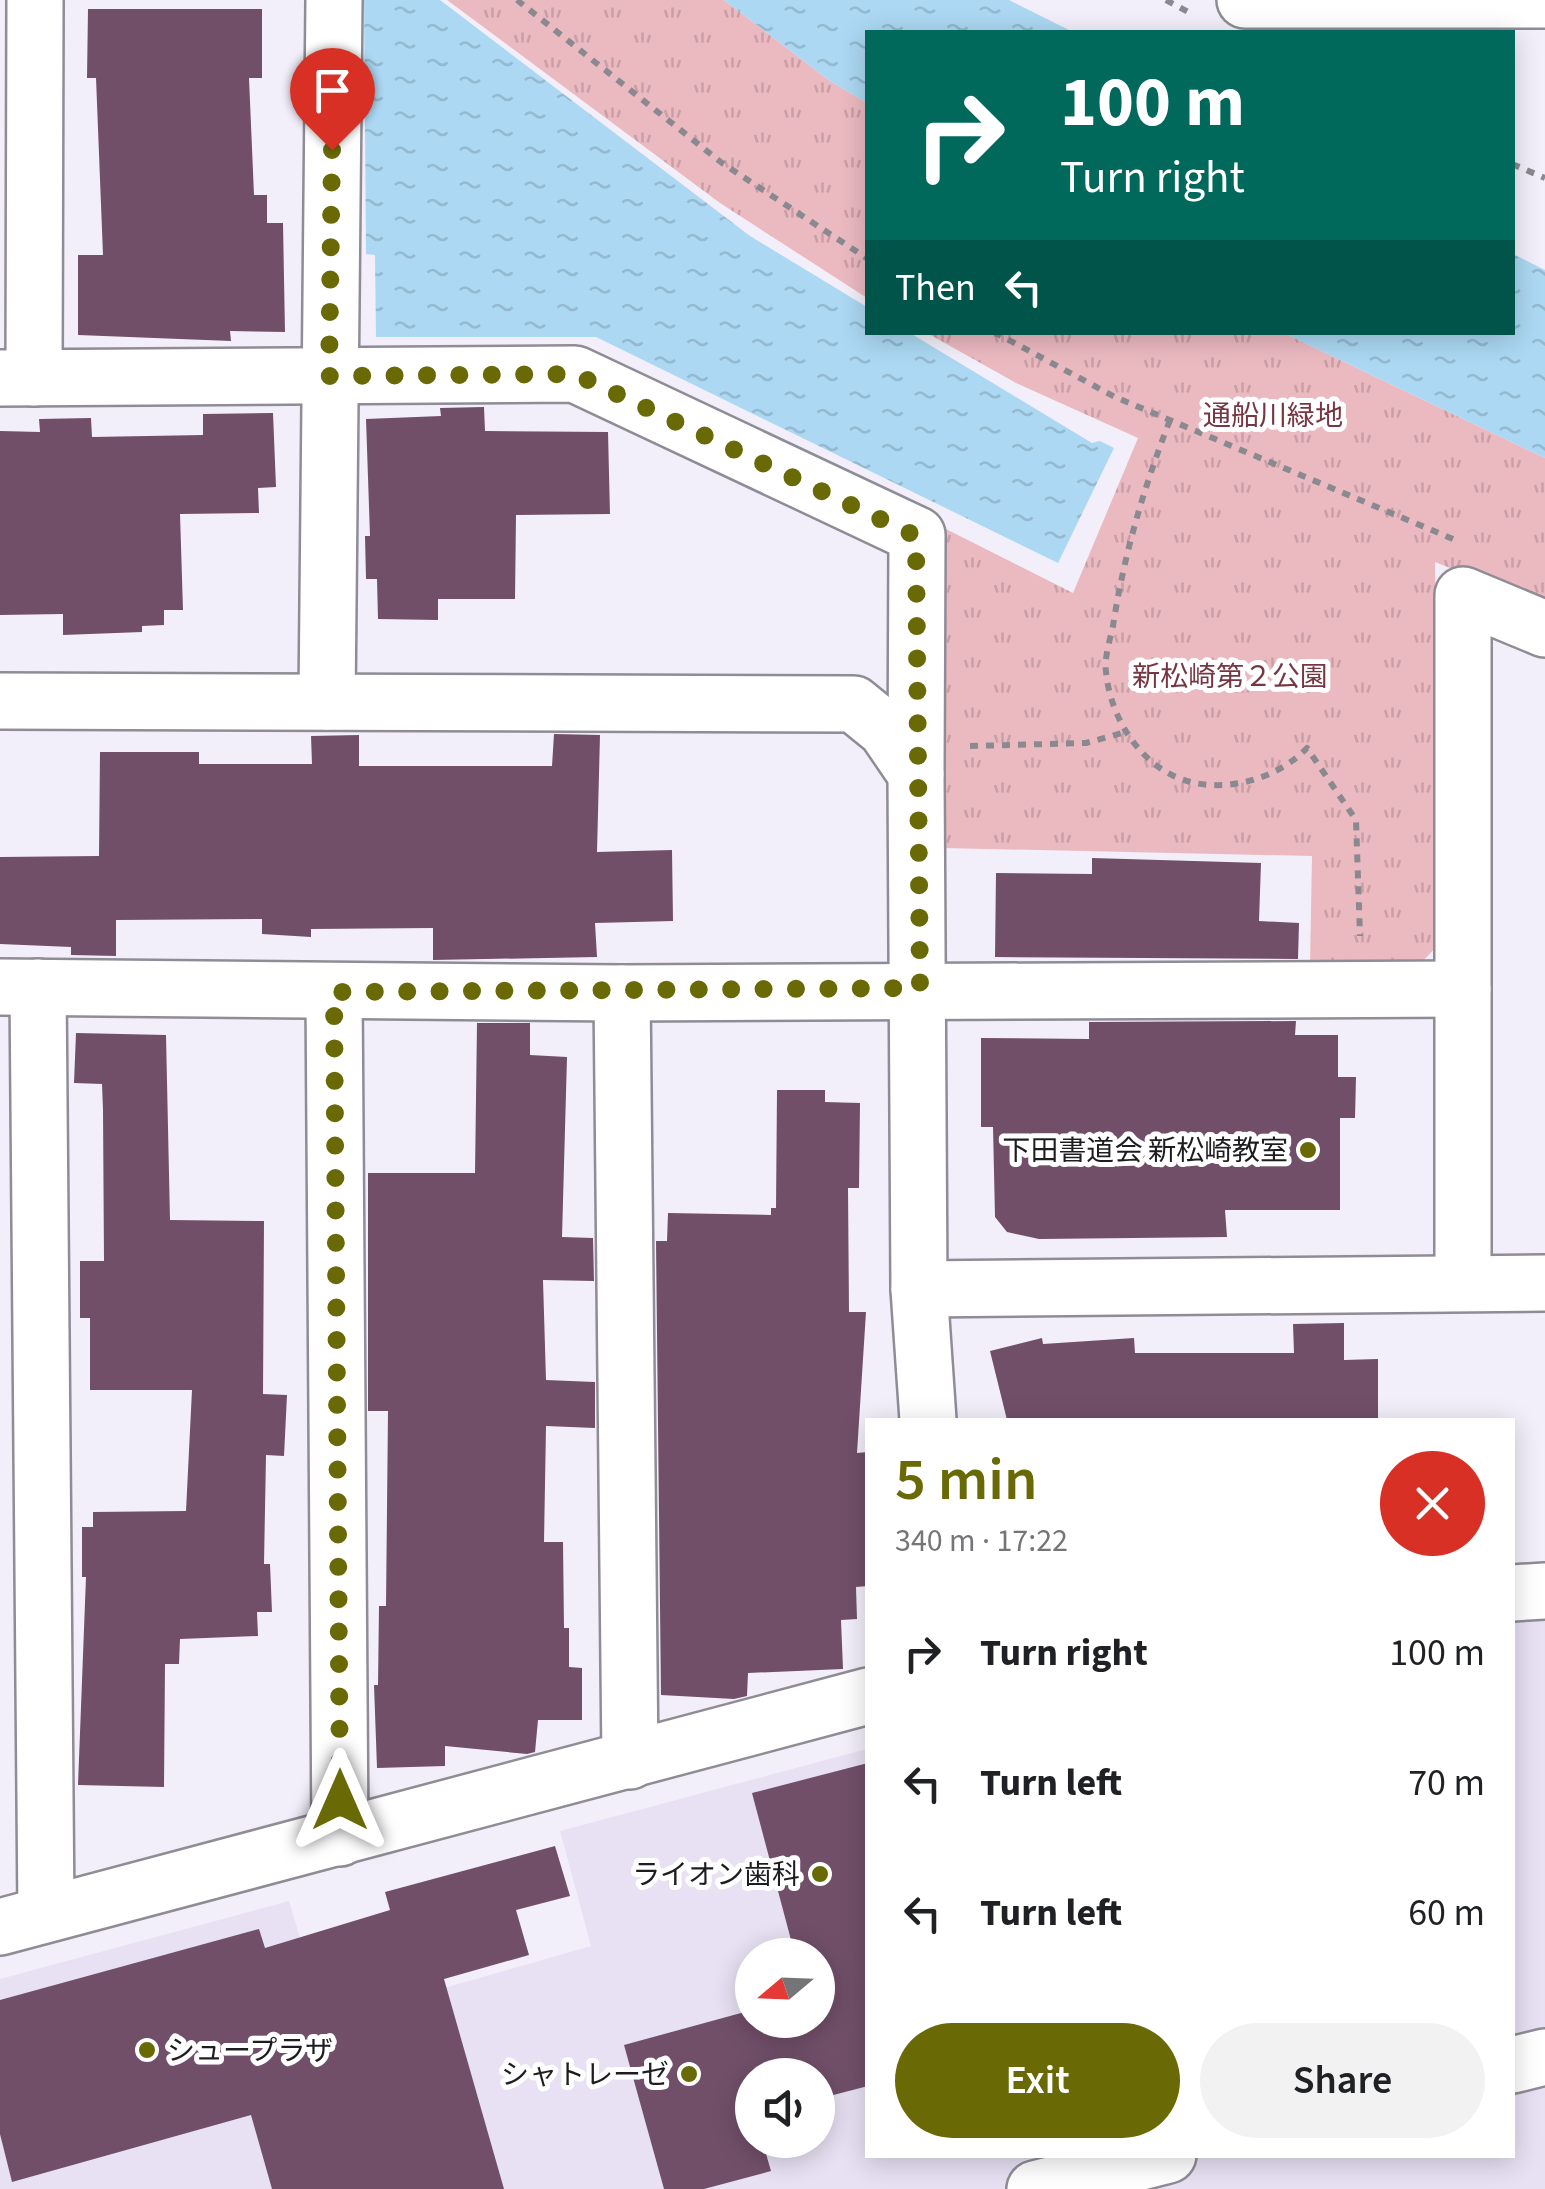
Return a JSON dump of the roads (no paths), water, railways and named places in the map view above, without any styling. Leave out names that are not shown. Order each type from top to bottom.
[{"type":"street","points":[[35,0],[17,378],[575,374],[916,536],[919,1289],[928,1418]]},
{"type":"street","points":[[327,702],[334,0]]},
{"type":"street","points":[[1245,0],[1545,0]]},
{"type":"street","points":[[1462,1283],[1463,596],[1545,629]]},
{"type":"street","points":[[0,702],[854,704],[886,730],[916,774]]},
{"type":"street","points":[[865,1697],[23,1921],[19,987],[622,993],[920,988],[1463,989]]},
{"type":"street","points":[[334,992],[340,1838]]},
{"type":"street","points":[[622,993],[630,1760]]},
{"type":"street","points":[[919,1289],[1545,1283]]},
{"type":"street","points":[[1515,1593],[1545,1591]]},
{"type":"street","points":[[1515,2064],[1545,2057]]},
{"type":"street","points":[[1035,2189],[1135,2166]]},
{"type":"water","points":[[364,0],[440,0],[750,236],[865,306],[865,335],[913,335],[1092,443],[1100,441],[1114,448],[1058,563],[596,337],[376,337],[375,255],[366,254]]},
{"type":"water","points":[[724,0],[1009,0],[1069,30],[865,30],[865,102],[830,81]]},
{"type":"water","points":[[1515,255],[1545,270],[1545,458],[1288,335],[1515,335]]},
{"type":"place","name":"下田書道会 新松崎教室","points":[[1308,1150]]},
{"type":"place","name":"ライオン歯科","points":[[820,1874]]},
{"type":"place","name":"シュープラザ","points":[[147,2050]]},
{"type":"place","name":"シャトレーゼ","points":[[689,2074]]},
{"type":"park label","name":"通船川緑地","points":[[1273,415]]},
{"type":"park label","name":"新松崎第２公園","points":[[1230,676]]}]
